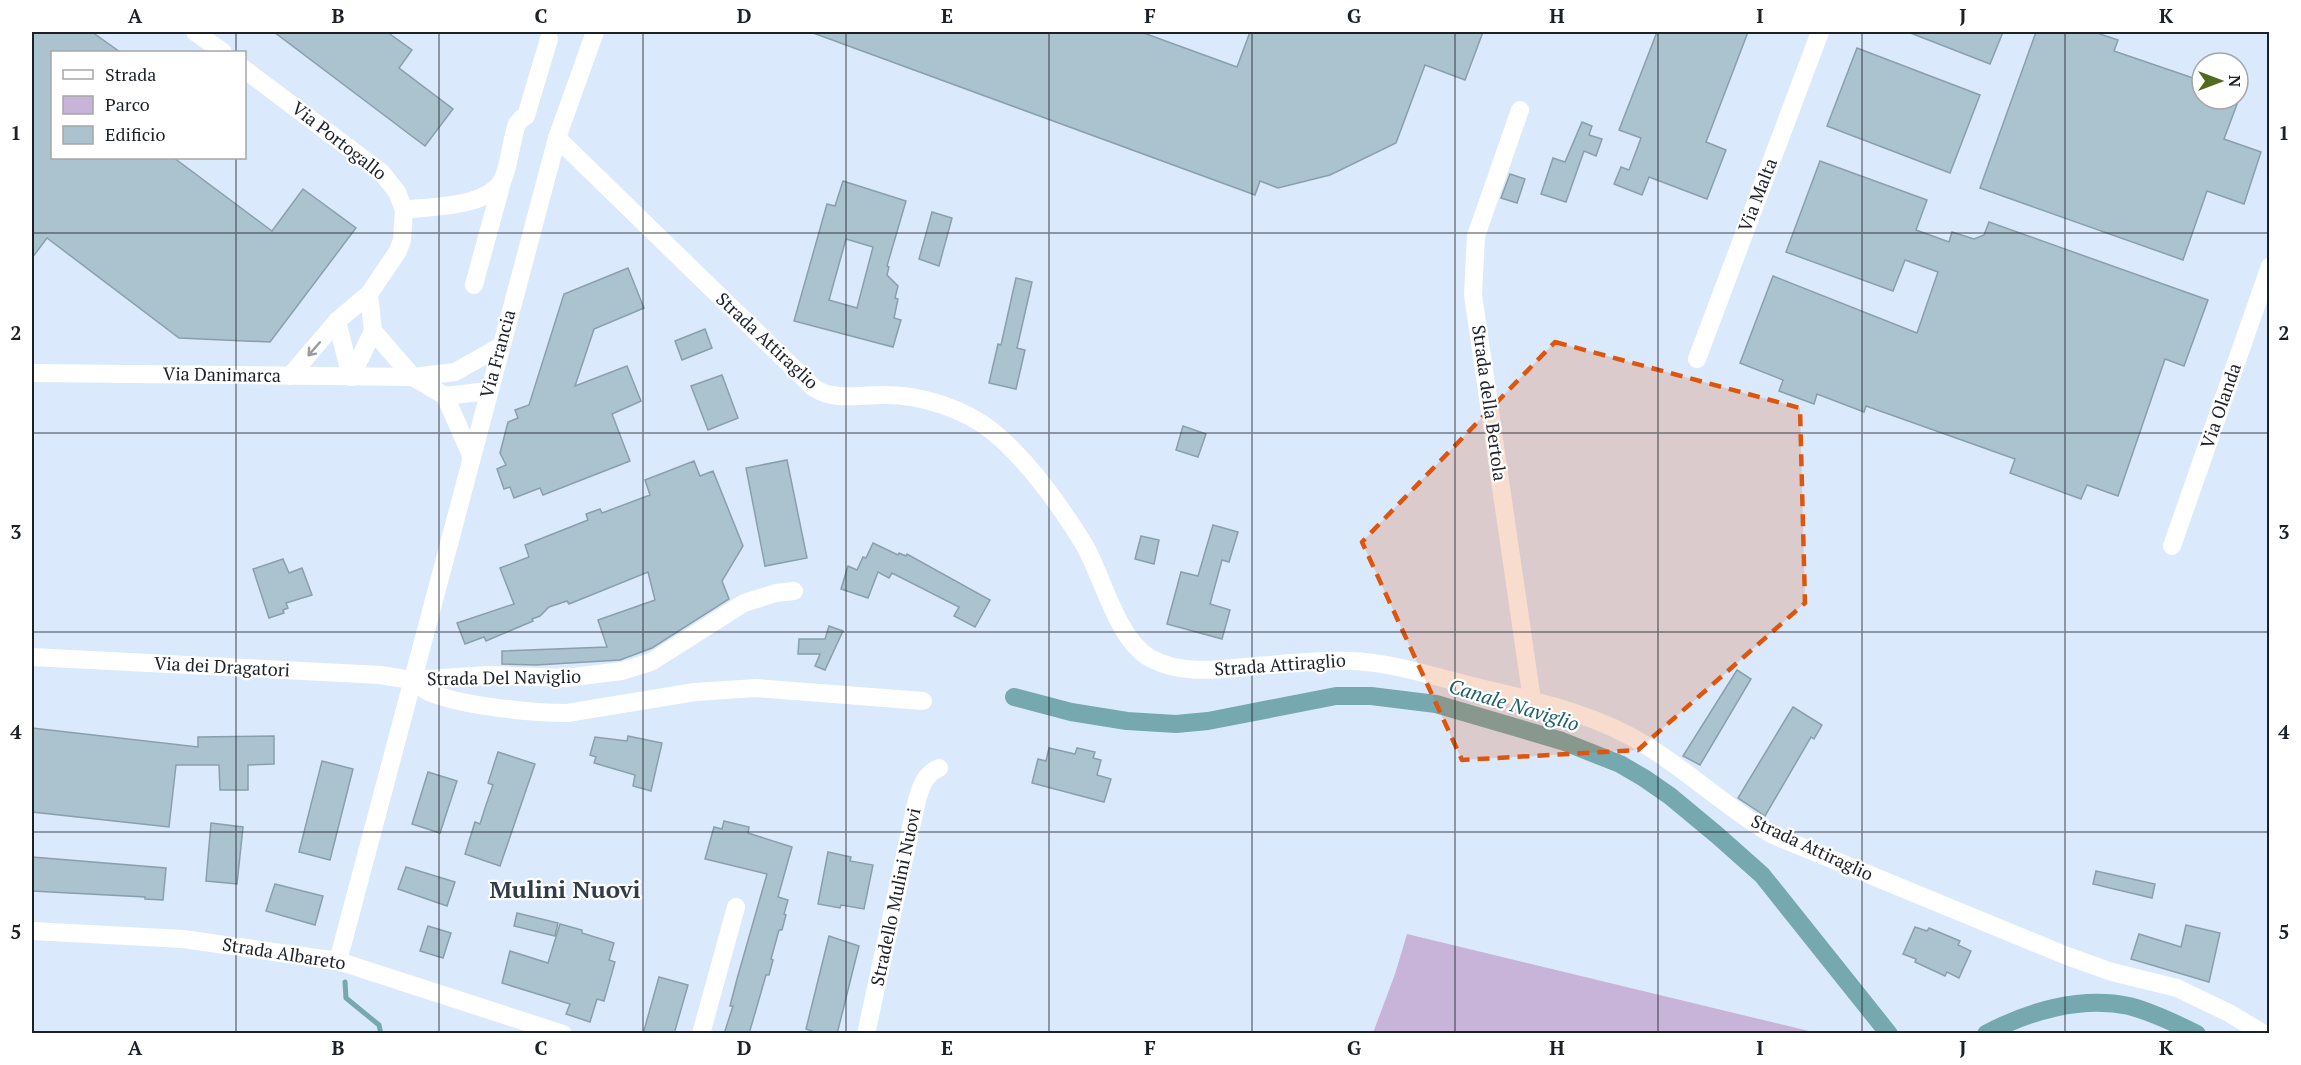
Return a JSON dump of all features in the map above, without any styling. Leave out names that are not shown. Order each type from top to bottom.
[{"type":"street","points":[[195,32],[222,51]]},
{"type":"street","name":"Via Francia","points":[[411,680],[557,138],[595,32]]},
{"type":"street","name":"Via Malta","points":[[1697,359],[1820,32]]},
{"type":"street","points":[[474,285],[517,124],[526,116],[549,39]]},
{"type":"street","name":"Via Portogallo","points":[[246,71],[382,173],[397,192],[404,210]]},
{"type":"street","name":"Strada della Bertola","points":[[1520,110],[1476,236],[1473,294],[1532,700]]},
{"type":"street","name":"Strada Attiraglio","points":[[557,138],[814,388],[833,397],[888,394],[919,399],[947,407],[972,418],[997,435],[1019,456],[1051,495],[1085,547],[1128,637],[1149,658],[1177,667],[1208,670],[1331,660],[1365,662],[1532,700],[1581,715],[1645,744],[1735,811],[1782,839],[2067,957],[2112,972],[2177,988],[2229,1013],[2264,1034]]},
{"type":"street","points":[[290,376],[337,321],[369,294],[398,251],[402,240],[404,210],[482,198],[493,192],[503,177]]},
{"type":"street","name":"Via Olanda","points":[[2172,546],[2270,266]]},
{"type":"street","points":[[351,377],[373,331],[369,294]]},
{"type":"street","points":[[337,321],[351,377]]},
{"type":"street","points":[[373,331],[413,377],[445,396],[471,455]]},
{"type":"street","name":"Via Danimarca","points":[[32,373],[413,377],[455,372],[501,346]]},
{"type":"street","points":[[455,372],[488,392]]},
{"type":"street","points":[[445,396],[488,392]]},
{"type":"street","name":"Strada Del Naviglio","points":[[338,960],[411,680],[488,675],[565,678],[622,671],[651,662],[744,603],[776,593],[794,591]]},
{"type":"street","name":"Via dei Dragatori","points":[[32,657],[381,675],[411,680]]},
{"type":"street","points":[[411,680],[430,692],[449,698],[502,708],[552,713],[567,713],[695,692],[756,688],[923,701]]},
{"type":"street","name":"Stradello Mulini Nuovi","points":[[866,1034],[916,800],[928,774],[939,768]]},
{"type":"street","points":[[701,1034],[736,907]]},
{"type":"street","name":"Strada Albareto","points":[[32,931],[183,939],[338,960],[563,1034]]},
{"type":"highlighted area","points":[[1555,342],[1800,408],[1805,603],[1638,750],[1462,760],[1362,542]]},
{"type":"green space","points":[[1407,934],[1817,1033],[1373,1033]]},
{"type":"building","points":[[32,32],[92,32],[119,51],[51,51],[51,159],[175,159],[272,231],[303,189],[356,228],[270,342],[179,338],[47,238],[32,258]]},
{"type":"building","points":[[274,32],[387,32],[412,50],[399,68],[453,109],[425,146]]},
{"type":"building","points":[[813,32],[1141,32],[1237,67],[1250,32],[1483,32],[1465,80],[1425,65],[1396,143],[1330,175],[1278,188],[1260,181],[1255,195]]},
{"type":"building","points":[[1657,32],[1748,32],[1706,142],[1726,150],[1707,199],[1649,177],[1642,195],[1614,184],[1621,167],[1629,170],[1641,138],[1619,130]]},
{"type":"building","points":[[1908,32],[2003,32],[1990,64]]},
{"type":"building","points":[[2036,32],[2094,32],[2118,40],[2114,51],[2190,77],[2190,111],[2234,111],[2224,139],[2261,152],[2244,204],[2207,191],[2183,260],[1980,188]]},
{"type":"building","points":[[1857,48],[1980,95],[1950,173],[1827,126]]},
{"type":"building","points":[[1582,122],[1592,126],[1589,135],[1602,139],[1596,156],[1584,151],[1566,202],[1541,194],[1553,158],[1565,162]]},
{"type":"building","points":[[1820,161],[1927,200],[1916,230],[1949,242],[1952,232],[1974,239],[1984,235],[1989,222],[2208,300],[2184,366],[2165,359],[2118,496],[2087,485],[2081,499],[2010,473],[2015,459],[1866,406],[1864,412],[1817,394],[1814,404],[1779,391],[1783,380],[1740,363],[1773,276],[1917,333],[1938,272],[1905,260],[1893,291],[1786,252]]},
{"type":"building","points":[[1510,174],[1525,179],[1517,203],[1501,198]]},
{"type":"building","points":[[843,181],[906,201],[887,266],[889,267],[887,275],[898,286],[894,318],[901,320],[893,347],[794,321],[827,204],[835,206]],"holes":[[[846,239],[873,247],[857,308],[829,300]]]},
{"type":"building","points":[[932,212],[952,218],[939,266],[919,259]]},
{"type":"building","points":[[628,268],[644,308],[594,329],[575,386],[627,366],[641,401],[612,414],[630,461],[543,495],[540,488],[514,498],[510,487],[504,489],[497,469],[506,465],[500,453],[508,422],[518,418],[515,410],[529,405],[564,294]]},
{"type":"building","points":[[1016,278],[1032,282],[1017,348],[1025,350],[1016,389],[989,383],[998,344],[1001,345]]},
{"type":"building","points":[[705,329],[712,348],[682,360],[675,341]]},
{"type":"building","points":[[722,375],[738,418],[708,430],[691,386]]},
{"type":"building","points":[[1183,426],[1206,434],[1198,457],[1176,450]]},
{"type":"building","points":[[787,460],[807,558],[765,566],[746,468]]},
{"type":"building","points":[[694,461],[700,476],[713,471],[743,546],[722,581],[729,599],[652,648],[620,660],[536,665],[502,664],[502,651],[607,647],[598,620],[655,600],[648,572],[569,604],[567,601],[549,607],[540,616],[532,619],[533,621],[486,641],[484,637],[465,644],[457,623],[514,604],[500,568],[529,557],[525,545],[588,520],[586,514],[600,509],[602,513],[650,495],[645,480]]},
{"type":"building","points":[[1213,525],[1238,532],[1229,562],[1222,560],[1210,604],[1230,610],[1222,639],[1167,624],[1181,572],[1198,576]]},
{"type":"building","points":[[1141,536],[1159,540],[1154,564],[1135,559]]},
{"type":"building","points":[[873,543],[898,555],[899,553],[906,556],[907,554],[990,600],[975,627],[954,616],[959,607],[892,573],[889,578],[878,572],[868,598],[841,589],[848,566],[857,570]]},
{"type":"building","points":[[283,559],[289,573],[302,568],[312,595],[286,603],[288,608],[283,610],[284,613],[269,618],[253,569]]},
{"type":"building","points":[[829,626],[843,631],[825,670],[815,666],[820,654],[798,654],[799,639],[825,639]]},
{"type":"building","points":[[1737,670],[1751,679],[1700,765],[1683,756]]},
{"type":"building","points":[[1793,707],[1822,725],[1814,739],[1811,737],[1765,816],[1738,798]]},
{"type":"building","points":[[32,728],[198,747],[198,737],[274,736],[274,764],[248,765],[248,790],[220,790],[219,765],[176,765],[169,827],[32,812]]},
{"type":"building","points":[[628,736],[662,743],[651,791],[633,786],[635,775],[594,763],[596,757],[590,755],[595,737],[627,741]]},
{"type":"building","points":[[1049,748],[1075,754],[1077,748],[1095,752],[1093,758],[1101,760],[1097,775],[1111,779],[1104,802],[1032,783],[1038,759],[1046,761]]},
{"type":"building","points":[[498,752],[535,764],[500,866],[465,854],[475,822],[480,824],[493,785],[488,783]]},
{"type":"building","points":[[322,761],[353,769],[330,860],[299,852]]},
{"type":"building","points":[[428,772],[457,781],[440,833],[412,824]]},
{"type":"building","points":[[724,821],[749,827],[748,833],[792,847],[778,897],[788,900],[784,914],[786,915],[782,930],[779,930],[769,975],[766,975],[749,1034],[724,1034],[767,874],[705,859],[714,827],[722,829]]},
{"type":"building","points":[[211,823],[243,827],[237,884],[206,881]]},
{"type":"building","points":[[828,852],[851,857],[850,861],[873,865],[864,909],[818,904]]},
{"type":"building","points":[[32,857],[166,868],[163,900],[32,891]]},
{"type":"building","points":[[406,867],[455,882],[447,906],[398,889]]},
{"type":"building","points":[[2096,871],[2155,884],[2152,898],[2093,884]]},
{"type":"building","points":[[275,884],[323,896],[315,925],[266,911]]},
{"type":"building","points":[[517,913],[558,923],[555,936],[514,926]]},
{"type":"building","points":[[560,924],[614,943],[609,960],[615,962],[604,1001],[597,999],[590,1022],[566,1014],[570,1004],[502,983],[510,951],[548,963]]},
{"type":"building","points":[[2186,925],[2220,933],[2209,982],[2131,959],[2139,934],[2181,947]]},
{"type":"building","points":[[428,926],[451,933],[443,958],[420,951]]},
{"type":"building","points":[[1915,927],[1927,931],[1929,928],[1960,941],[1958,945],[1971,951],[1959,978],[1947,972],[1945,976],[1903,954]]},
{"type":"building","points":[[829,936],[859,946],[837,1034],[821,1034],[806,1029]]},
{"type":"building","points":[[659,977],[688,985],[674,1034],[643,1034]]},
{"type":"waterway","name":"Canale Naviglio","points":[[1014,697],[1071,712],[1127,721],[1176,724],[1208,721],[1336,696],[1371,696],[1436,704],[1562,741],[1620,764],[1644,778],[1670,796],[1762,875],[1889,1034]]},
{"type":"waterway","points":[[345,982],[346,998],[379,1025],[381,1034]]},
{"type":"waterway","name":"Canale Naviglio","points":[[1986,1034],[2037,1012],[2074,1004],[2092,1003],[2111,1003],[2138,1008],[2197,1034]]},
{"type":"district","name":"Mulini Nuovi","points":[[565,890]]}]
